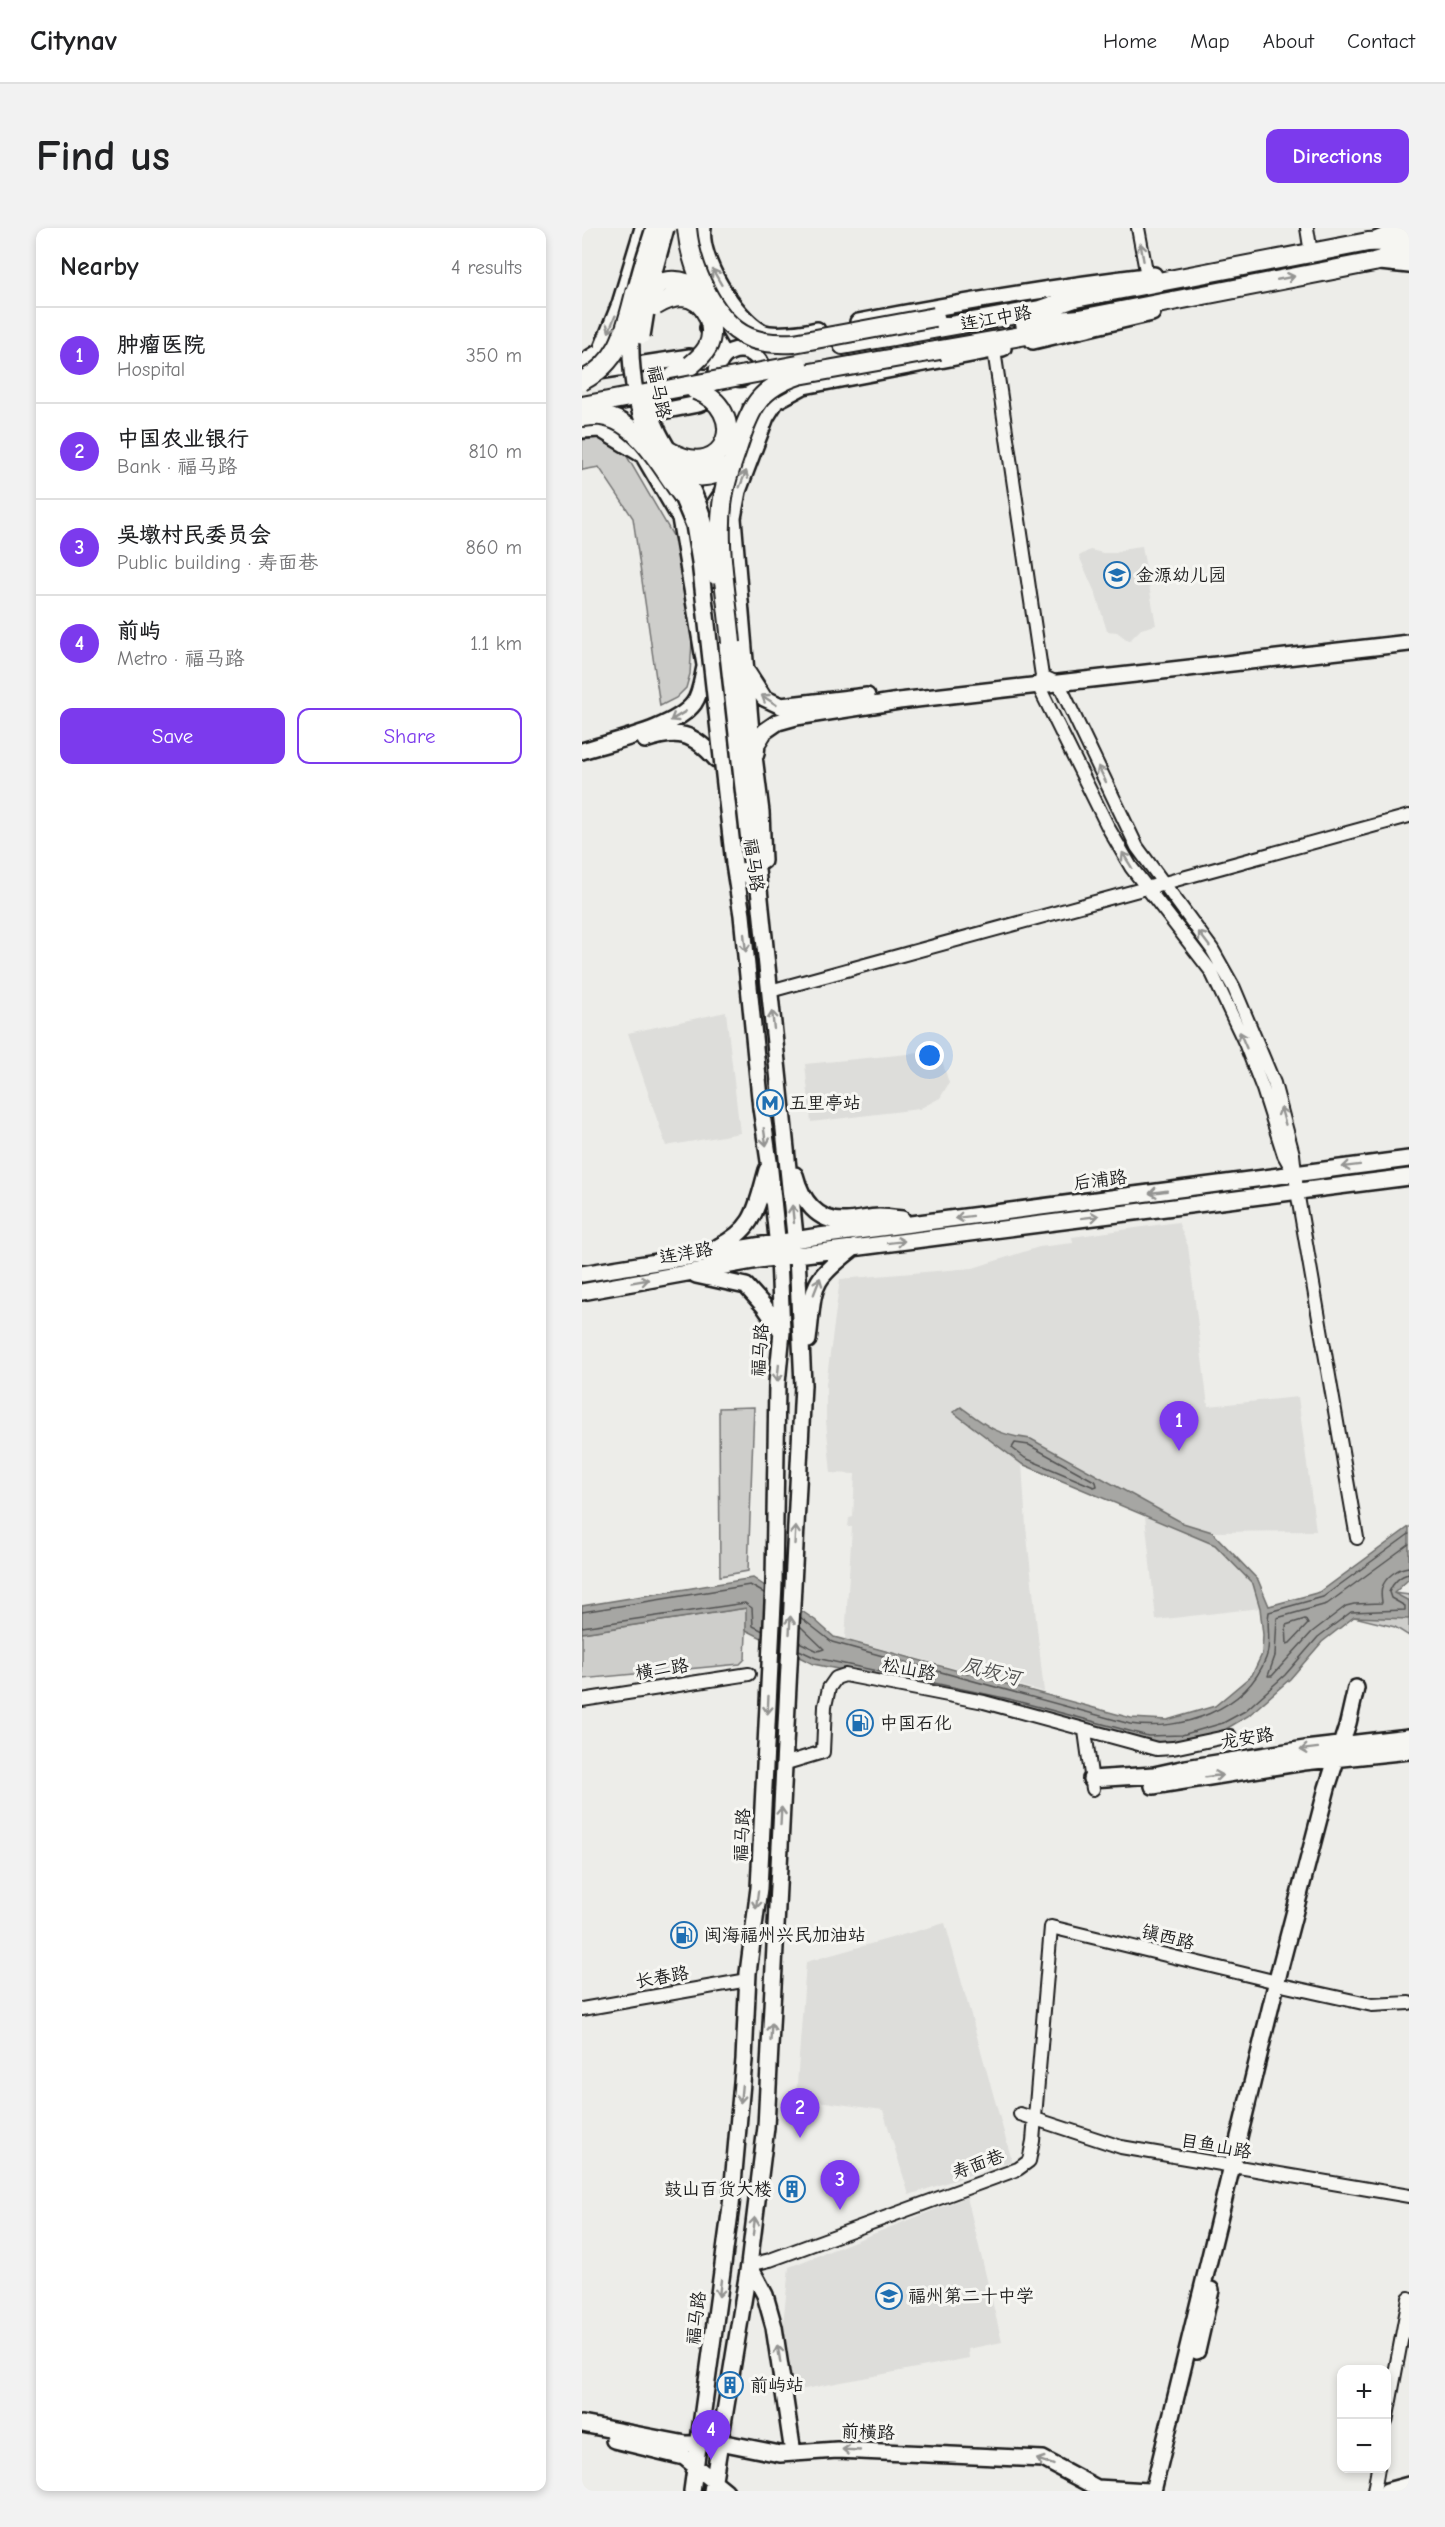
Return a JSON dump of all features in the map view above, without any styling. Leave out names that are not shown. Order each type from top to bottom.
[{"type":"highway","points":[[687,228],[694,267],[707,293],[736,330],[773,344],[1041,315]]},
{"type":"highway","name":"连江中路","points":[[582,394],[675,382],[1041,315],[1075,298],[1368,242],[1409,240]]},
{"type":"highway","name":"连江中路","points":[[1041,315],[1080,319],[1374,262],[1409,252]]},
{"type":"highway","points":[[582,381],[594,375],[613,357],[646,292],[659,284],[675,280],[691,283],[707,293]]},
{"type":"highway","points":[[638,305],[681,297],[690,299],[706,312],[712,333],[708,346],[675,382],[714,400],[723,412],[727,424],[727,438],[723,447],[715,455],[706,459],[692,461],[668,457]]},
{"type":"highway","points":[[756,860],[722,545],[724,492],[749,413],[763,393],[781,381],[1041,315]]},
{"type":"highway","name":"连江中路","points":[[582,406],[675,382]]},
{"type":"highway","points":[[582,417],[601,416],[624,424],[643,442],[682,495]]},
{"type":"highway","points":[[668,457],[680,474],[699,477],[710,477],[722,472],[732,464]]},
{"type":"main road","points":[[582,363],[601,351],[620,304],[643,228]]},
{"type":"main road","points":[[653,228],[662,268],[697,307],[722,359]]},
{"type":"main road","name":"福马路","points":[[653,228],[631,342],[632,372],[639,409],[651,440],[668,457],[693,492],[706,522],[715,576],[746,861],[762,912]]},
{"type":"main road","name":"福马路","points":[[638,305],[666,228]]},
{"type":"main road","points":[[703,228],[701,238],[713,272],[741,315],[764,333],[803,333],[930,308],[1082,284],[1246,265]]},
{"type":"main road","points":[[1368,242],[1406,228]]},
{"type":"main road","points":[[1374,262],[1409,265]]},
{"type":"main road","points":[[582,428],[698,404],[731,394],[804,386],[994,350],[1111,324],[1252,284]]},
{"type":"main road","points":[[735,307],[747,352],[761,365],[763,373],[755,390],[756,448]]},
{"type":"main road","points":[[731,394],[719,384],[717,377],[722,359],[730,352],[747,352],[788,333]]},
{"type":"main road","points":[[582,374],[690,357],[722,359]]},
{"type":"main road","points":[[762,912],[763,844],[745,669],[733,518],[738,491],[766,417],[776,401],[804,386]]},
{"type":"main road","points":[[681,524],[729,451],[731,394]]},
{"type":"main road","points":[[582,428],[600,429],[643,455],[680,518],[705,667],[726,856],[742,915]]},
{"type":"main road","name":"福马路","points":[[668,457],[694,525],[700,562],[734,864],[742,915],[761,1108],[769,1161],[778,1250],[782,1332],[777,1383],[774,1583],[759,1888],[748,1980],[744,2060],[730,2206],[692,2491]]},
{"type":"main road","points":[[755,766],[759,739],[772,725],[784,720],[1041,681],[1409,633]]},
{"type":"main road","points":[[745,669],[764,698],[785,707],[1041,681],[1059,684],[1409,644]]},
{"type":"main road","points":[[582,751],[654,727],[682,714],[699,694],[705,667]]},
{"type":"main road","points":[[582,760],[670,733],[693,738],[716,759]]},
{"type":"main road","name":"福马路","points":[[713,2486],[749,2265],[767,2116],[803,1385],[796,1247],[756,860]]},
{"type":"main road","points":[[785,1139],[801,1193],[811,1208],[823,1216],[841,1221],[877,1217],[926,1222]]},
{"type":"main road","name":"后浦路","points":[[796,1247],[926,1222],[1409,1159]]},
{"type":"main road","points":[[704,1254],[736,1238],[754,1217],[769,1161]]},
{"type":"main road","name":"后浦路","points":[[796,1247],[856,1247],[1409,1177]]},
{"type":"main road","name":"连洋路","points":[[582,1292],[687,1273],[796,1247]]},
{"type":"main road","points":[[803,1385],[816,1284],[822,1273],[856,1247]]},
{"type":"main road","name":"连洋路","points":[[582,1274],[704,1254],[778,1250]]},
{"type":"main road","points":[[687,1273],[746,1286],[764,1306],[782,1332]]},
{"type":"main road","points":[[1150,2491],[1236,2168],[1282,1984],[1327,1788],[1344,1751],[1361,1689]]},
{"type":"main road","name":"龙安路","points":[[1344,1751],[1409,1737]]},
{"type":"main road","name":"龙安路","points":[[1092,1784],[1196,1766],[1344,1751],[1409,1750]]},
{"type":"main road","points":[[1162,2491],[1236,2168]]},
{"type":"main road","points":[[749,2265],[765,2295],[774,2327],[793,2453]]},
{"type":"main road","name":"前横路","points":[[582,2424],[686,2444],[720,2442],[772,2452],[837,2450],[1042,2459],[1097,2488],[1150,2491]]},
{"type":"main road","points":[[582,2433],[684,2457],[713,2486],[726,2491]]},
{"type":"main road","points":[[1387,2491],[1409,2485]]},
{"type":"street","points":[[1138,228],[1147,276]]},
{"type":"street","points":[[1307,228],[1311,253]]},
{"type":"street","points":[[994,350],[1041,681],[1109,830],[1131,867],[1202,957],[1219,987],[1251,1058],[1284,1155],[1294,1173]]},
{"type":"street","points":[[1059,684],[1137,846],[1212,949],[1234,988],[1274,1083],[1289,1135],[1357,1538]]},
{"type":"street","points":[[770,991],[1409,816]]},
{"type":"street","name":"横二路","points":[[582,1700],[748,1674]]},
{"type":"street","name":"松山路","points":[[783,1764],[823,1752],[827,1696],[836,1678],[845,1675],[984,1702],[1139,1745],[1165,1749],[1230,1736]]},
{"type":"street","points":[[1085,1731],[1092,1784]]},
{"type":"street","name":"镇西路","points":[[1051,1927],[1372,2005],[1409,2003]]},
{"type":"street","name":"寿面巷","points":[[749,2265],[782,2256],[1024,2165],[1030,2157],[1035,2119],[1051,1927]]},
{"type":"street","name":"长春路","points":[[582,2009],[748,1980]]},
{"type":"street","name":"目鱼山路","points":[[1020,2114],[1121,2147],[1409,2196]]},
{"type":"street","points":[[1387,2419],[1409,2298]]},
{"type":"street","points":[[1374,2491],[1377,2473]]},
{"type":"shaded area","points":[[597,438],[619,447],[625,453],[675,539],[692,641],[690,674],[686,688],[676,698],[660,706],[633,518],[599,467],[582,470],[582,440]]},
{"type":"shaded area","name":"金源幼儿园","points":[[1142,546],[1156,625],[1141,629],[1129,641],[1117,632],[1107,631],[1096,595],[1079,556],[1090,550],[1116,553],[1127,548]]},
{"type":"shaded area","points":[[726,1012],[740,1133],[666,1146],[628,1033]]},
{"type":"shaded area","points":[[939,1051],[949,1083],[940,1098],[919,1109],[811,1122],[805,1064]]},
{"type":"shaded area","points":[[1178,1222],[1188,1246],[1208,1406],[1298,1397],[1316,1531],[1212,1532],[1183,1523],[1031,1439],[1007,1437],[992,1430],[961,1407],[953,1412],[1022,1464],[1026,1527],[1044,1692],[845,1639],[852,1527],[848,1527],[849,1518],[853,1517],[855,1474],[831,1473],[826,1421],[826,1384],[840,1279],[973,1268],[1039,1247],[1073,1243],[1072,1237]]},
{"type":"shaded area","points":[[754,1407],[748,1571],[720,1576],[719,1408]]},
{"type":"shaded area","points":[[1145,1516],[1215,1545],[1253,1584],[1260,1608],[1156,1620]]},
{"type":"shaded area","points":[[1394,1593],[1409,1595],[1409,1636],[1395,1627],[1354,1617]]},
{"type":"shaded area","points":[[747,1608],[745,1659],[740,1664],[582,1679],[582,1633]]},
{"type":"shaded area","points":[[945,1923],[1012,2161],[909,2195],[883,2110],[796,2098],[806,1962]]},
{"type":"shaded area","name":"福州第二十中学","points":[[967,2197],[1002,2342],[968,2349],[969,2358],[794,2391],[783,2325],[789,2267]]},
{"type":"water","points":[[961,1407],[993,1429],[1031,1439],[1183,1523],[1212,1532],[1258,1580],[1269,1606],[1320,1592],[1409,1527],[1409,1579],[1394,1593],[1409,1601],[1409,1619],[1354,1617],[1322,1642],[1290,1679],[1248,1716],[1226,1729],[1201,1737],[1183,1741],[1147,1742],[981,1698],[813,1664],[746,1630],[746,1608],[582,1633],[582,1606],[753,1578],[815,1620],[834,1637],[1131,1718],[1167,1720],[1215,1706],[1252,1675],[1262,1654],[1263,1635],[1260,1608],[1253,1584],[1215,1545],[1022,1464],[953,1412]]},
{"type":"place","name":"金源幼儿园","points":[[1117,575]]},
{"type":"place","name":"五里亭站","points":[[770,1103]]},
{"type":"place","name":"肿瘤医院","points":[[1179,1451]]},
{"type":"place","name":"中国石化","points":[[860,1723]]},
{"type":"place","name":"闽海福州兴民加油站","points":[[684,1935]]},
{"type":"place","name":"中国农业银行","points":[[800,2138]]},
{"type":"place","name":"鼓山百货大楼","points":[[792,2189]]},
{"type":"place","name":"吴墩村民委员会","points":[[840,2210]]},
{"type":"place","name":"福州第二十中学","points":[[889,2296]]},
{"type":"place","name":"前屿站","points":[[730,2385]]},
{"type":"place","name":"前屿","points":[[711,2460]]},
{"type":"water label","name":"凤坂河","points":[[991,1671]]}]
